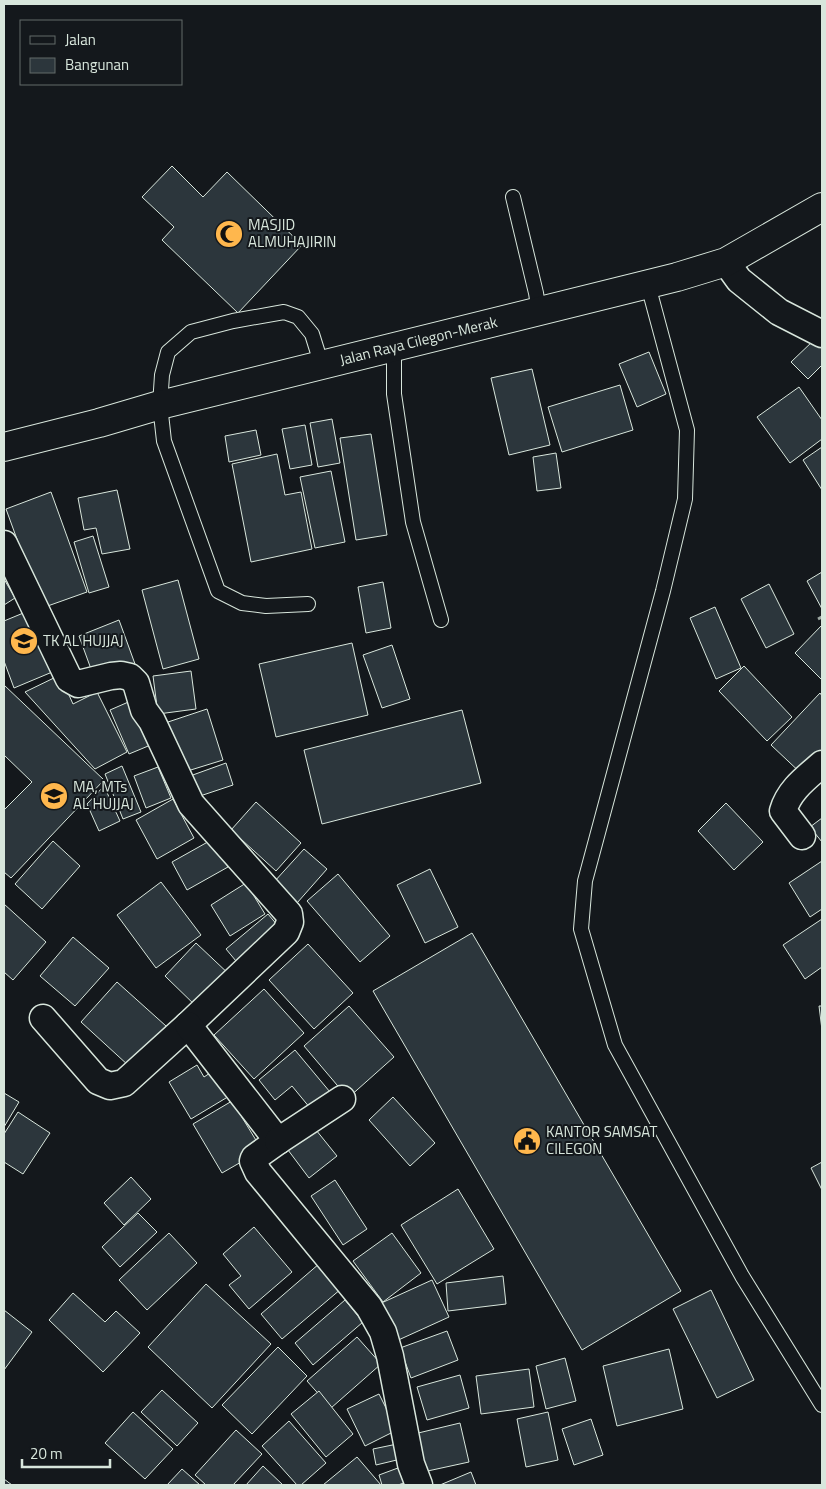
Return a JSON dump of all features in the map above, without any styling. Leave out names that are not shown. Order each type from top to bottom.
[{"type":"highway","name":"Jalan Raya Cilegon-Merak","points":[[4,447],[99,423],[160,405],[648,285],[726,262],[822,207]]},
{"type":"street","points":[[726,262],[739,280],[779,312],[822,334]]},
{"type":"street","points":[[4,544],[68,679],[78,684],[121,675],[130,677],[136,683],[144,710],[152,721],[191,804],[289,914],[290,922],[286,932],[124,1083],[110,1086],[98,1081],[42,1018]]},
{"type":"street","points":[[802,836],[783,811],[786,800],[798,785],[822,764]]},
{"type":"street","points":[[188,1025],[278,1142]]},
{"type":"street","points":[[342,1099],[254,1158],[253,1161],[255,1167],[369,1307],[383,1332],[390,1356],[411,1464],[419,1485]]},
{"type":"lane","points":[[513,197],[539,312]]},
{"type":"lane","points":[[648,285],[687,430],[685,499],[663,591],[585,881],[581,929],[614,1045],[742,1276],[822,1405]]},
{"type":"lane","points":[[308,604],[266,606],[242,603],[218,592],[164,441],[160,405],[162,375],[168,352],[191,332],[234,321],[284,312],[298,317],[312,334],[322,366]]},
{"type":"lane","points":[[394,348],[394,394],[413,522],[442,620]]},
{"type":"building","name":"MASJID ALMUHAJIRIN","points":[[172,166],[203,197],[227,172],[302,245],[238,313],[162,240],[174,227],[142,197]]},
{"type":"building","points":[[814,340],[822,348],[822,365],[808,379],[791,362]]},
{"type":"building","points":[[649,352],[666,394],[637,407],[619,364]]},
{"type":"building","points":[[532,369],[550,445],[509,455],[491,378]]},
{"type":"building","points":[[620,385],[633,430],[562,452],[548,407]]},
{"type":"building","points":[[799,387],[822,420],[822,439],[790,463],[757,417]]},
{"type":"building","points":[[332,419],[340,463],[318,467],[310,423]]},
{"type":"building","points":[[305,425],[312,465],[290,469],[282,429]]},
{"type":"building","points":[[256,430],[261,455],[229,462],[225,436]]},
{"type":"building","points":[[371,434],[387,535],[356,540],[340,438]]},
{"type":"building","points":[[822,447],[822,490],[803,460]]},
{"type":"building","points":[[556,453],[561,488],[537,491],[533,457]]},
{"type":"building","points":[[277,454],[285,495],[301,492],[312,549],[251,562],[232,464]]},
{"type":"building","points":[[331,471],[345,542],[315,548],[300,477]]},
{"type":"building","points":[[117,490],[130,549],[102,554],[96,528],[84,530],[78,498]]},
{"type":"building","points":[[51,492],[87,592],[42,608],[6,509]]},
{"type":"building","points":[[93,536],[109,587],[89,593],[74,542]]},
{"type":"building","points":[[822,572],[822,609],[807,581]]},
{"type":"building","points":[[4,579],[15,598],[4,605]]},
{"type":"building","points":[[178,580],[199,659],[163,669],[142,590]]},
{"type":"building","points":[[383,582],[391,628],[366,633],[358,587]]},
{"type":"building","points":[[769,584],[794,634],[766,648],[741,599]]},
{"type":"building","points":[[715,607],[741,668],[716,679],[690,618]]},
{"type":"building","name":"TK AL HUJJAJ","points":[[33,609],[57,670],[14,688],[4,661],[4,621]]},
{"type":"building","points":[[119,620],[135,664],[95,680],[79,636]]},
{"type":"building","points":[[822,625],[822,680],[795,653]]},
{"type":"building","points":[[352,643],[368,715],[276,737],[259,664]]},
{"type":"building","points":[[392,645],[410,699],[382,708],[363,655]]},
{"type":"building","points":[[744,666],[792,717],[767,741],[719,691]]},
{"type":"building","points":[[191,671],[196,709],[158,714],[153,676]]},
{"type":"building","points":[[60,675],[73,704],[97,692],[127,752],[95,769],[25,692]]},
{"type":"building","name":"MA, MTs AL HUJJAJ","points":[[4,685],[104,780],[11,878],[4,872],[4,810],[32,782],[4,755]]},
{"type":"building","points":[[820,693],[822,696],[822,758],[805,777],[771,745]]},
{"type":"building","points":[[133,700],[153,744],[129,754],[110,710]]},
{"type":"building","points":[[207,709],[223,760],[181,773],[165,723]]},
{"type":"building","points":[[462,710],[481,783],[322,824],[304,750]]},
{"type":"building","points":[[226,763],[233,785],[197,797],[190,776]]},
{"type":"building","points":[[122,766],[141,812],[123,819],[105,774]]},
{"type":"building","points":[[158,767],[171,798],[146,808],[134,776]]},
{"type":"building","points":[[104,786],[120,821],[99,831],[87,804]]},
{"type":"building","points":[[173,799],[194,838],[157,859],[136,820]]},
{"type":"building","points":[[256,802],[301,843],[276,871],[231,830]]},
{"type":"building","points":[[726,803],[763,842],[734,870],[698,831]]},
{"type":"building","points":[[822,818],[822,842],[810,827]]},
{"type":"building","points":[[213,839],[228,867],[187,890],[172,862]]},
{"type":"building","points":[[53,841],[80,866],[42,909],[15,884]]},
{"type":"building","points":[[304,849],[327,869],[297,903],[274,882]]},
{"type":"building","points":[[822,861],[822,909],[810,917],[789,883]]},
{"type":"building","points":[[430,869],[458,927],[425,943],[397,885]]},
{"type":"building","points":[[338,874],[390,936],[360,962],[307,901]]},
{"type":"building","points":[[161,882],[201,935],[156,968],[117,915]]},
{"type":"building","points":[[246,883],[265,914],[230,936],[211,905]]},
{"type":"building","points":[[4,904],[46,942],[13,980],[4,972]]},
{"type":"building","points":[[268,914],[283,932],[241,967],[226,949]]},
{"type":"building","points":[[822,919],[822,967],[805,979],[783,945]]},
{"type":"building","name":"KANTOR SAMSAT CILEGON","points":[[472,933],[681,1291],[582,1350],[373,991]]},
{"type":"building","points":[[73,937],[109,968],[75,1006],[40,976]]},
{"type":"building","points":[[196,943],[232,977],[200,1010],[165,976]]},
{"type":"building","points":[[308,944],[353,993],[314,1029],[269,980]]},
{"type":"building","points":[[117,982],[166,1026],[129,1066],[81,1022]]},
{"type":"building","points":[[264,989],[304,1033],[254,1079],[214,1035]]},
{"type":"building","points":[[349,1006],[394,1057],[348,1098],[304,1046]]},
{"type":"building","points":[[819,1006],[822,1006],[822,1030]]},
{"type":"building","points":[[295,1050],[335,1098],[315,1114],[292,1086],[275,1100],[259,1080]]},
{"type":"building","points":[[197,1065],[204,1077],[216,1069],[231,1095],[191,1119],[169,1082]]},
{"type":"building","points":[[4,1093],[19,1102],[4,1127]]},
{"type":"building","points":[[393,1097],[435,1143],[410,1166],[369,1120]]},
{"type":"building","points":[[232,1101],[262,1150],[222,1173],[193,1124]]},
{"type":"building","points":[[18,1112],[50,1133],[23,1174],[4,1162],[4,1134]]},
{"type":"building","points":[[312,1125],[337,1156],[309,1178],[285,1146]]},
{"type":"building","points":[[822,1162],[822,1190],[811,1168]]},
{"type":"building","points":[[131,1177],[151,1199],[124,1225],[104,1203]]},
{"type":"building","points":[[335,1180],[367,1229],[343,1245],[311,1196]]},
{"type":"building","points":[[458,1189],[494,1249],[437,1284],[401,1225]]},
{"type":"building","points":[[138,1213],[157,1232],[120,1267],[102,1247]]},
{"type":"building","points":[[254,1227],[292,1272],[249,1309],[229,1285],[241,1276],[223,1254]]},
{"type":"building","points":[[169,1233],[197,1263],[147,1310],[119,1280]]},
{"type":"building","points":[[392,1233],[421,1273],[383,1302],[353,1261]]},
{"type":"building","points":[[327,1257],[348,1283],[282,1339],[261,1314]]},
{"type":"building","points":[[503,1276],[506,1304],[448,1311],[446,1283]]},
{"type":"building","points":[[432,1280],[449,1317],[394,1342],[377,1305]]},
{"type":"building","points":[[206,1284],[271,1344],[212,1408],[148,1347]]},
{"type":"building","points":[[711,1290],[754,1380],[717,1398],[673,1309]]},
{"type":"building","points":[[73,1293],[105,1322],[116,1311],[140,1333],[103,1372],[49,1320]]},
{"type":"building","points":[[345,1300],[363,1322],[313,1365],[295,1343]]},
{"type":"building","points":[[4,1310],[32,1332],[4,1370]]},
{"type":"building","points":[[447,1331],[458,1360],[411,1378],[400,1348]]},
{"type":"building","points":[[357,1337],[381,1364],[331,1408],[307,1381]]},
{"type":"building","points":[[278,1347],[307,1376],[252,1434],[222,1405]]},
{"type":"building","points":[[669,1349],[683,1409],[617,1426],[603,1366]]},
{"type":"building","points":[[565,1358],[576,1401],[546,1409],[536,1366]]},
{"type":"building","points":[[529,1369],[534,1407],[481,1414],[476,1376]]},
{"type":"building","points":[[460,1375],[469,1408],[427,1420],[417,1387]]},
{"type":"building","points":[[162,1390],[198,1423],[177,1446],[141,1412]]},
{"type":"building","points":[[319,1391],[353,1434],[326,1457],[291,1414]]},
{"type":"building","points":[[379,1394],[397,1430],[365,1446],[347,1409]]},
{"type":"building","points":[[133,1412],[173,1449],[145,1479],[105,1443]]},
{"type":"building","points":[[548,1412],[558,1460],[526,1467],[517,1419]]},
{"type":"building","points":[[591,1419],[603,1455],[574,1465],[562,1429]]},
{"type":"building","points":[[289,1421],[326,1463],[301,1485],[297,1485],[262,1446]]},
{"type":"building","points":[[460,1423],[469,1462],[423,1472],[414,1434]]},
{"type":"building","points":[[236,1430],[262,1454],[233,1485],[206,1485],[195,1475]]},
{"type":"building","points":[[402,1443],[405,1458],[376,1465],[373,1449]]},
{"type":"building","points":[[357,1457],[381,1485],[323,1485]]},
{"type":"building","points":[[406,1465],[412,1480],[398,1485],[382,1485],[379,1475]]},
{"type":"building","points":[[263,1466],[283,1485],[246,1485]]},
{"type":"building","points":[[182,1469],[200,1485],[167,1485]]},
{"type":"building","points":[[471,1472],[476,1485],[440,1485]]},
{"type":"building","points":[[4,1479],[12,1485],[4,1485]]},
{"type":"place","name":"MASJID ALMUHAJIRIN","points":[[229,234]]},
{"type":"place","name":"TK AL HUJJAJ","points":[[24,641]]},
{"type":"place","name":"MA, MTs AL HUJJAJ","points":[[54,796]]},
{"type":"place","name":"KANTOR SAMSAT CILEGON","points":[[527,1141]]}]
